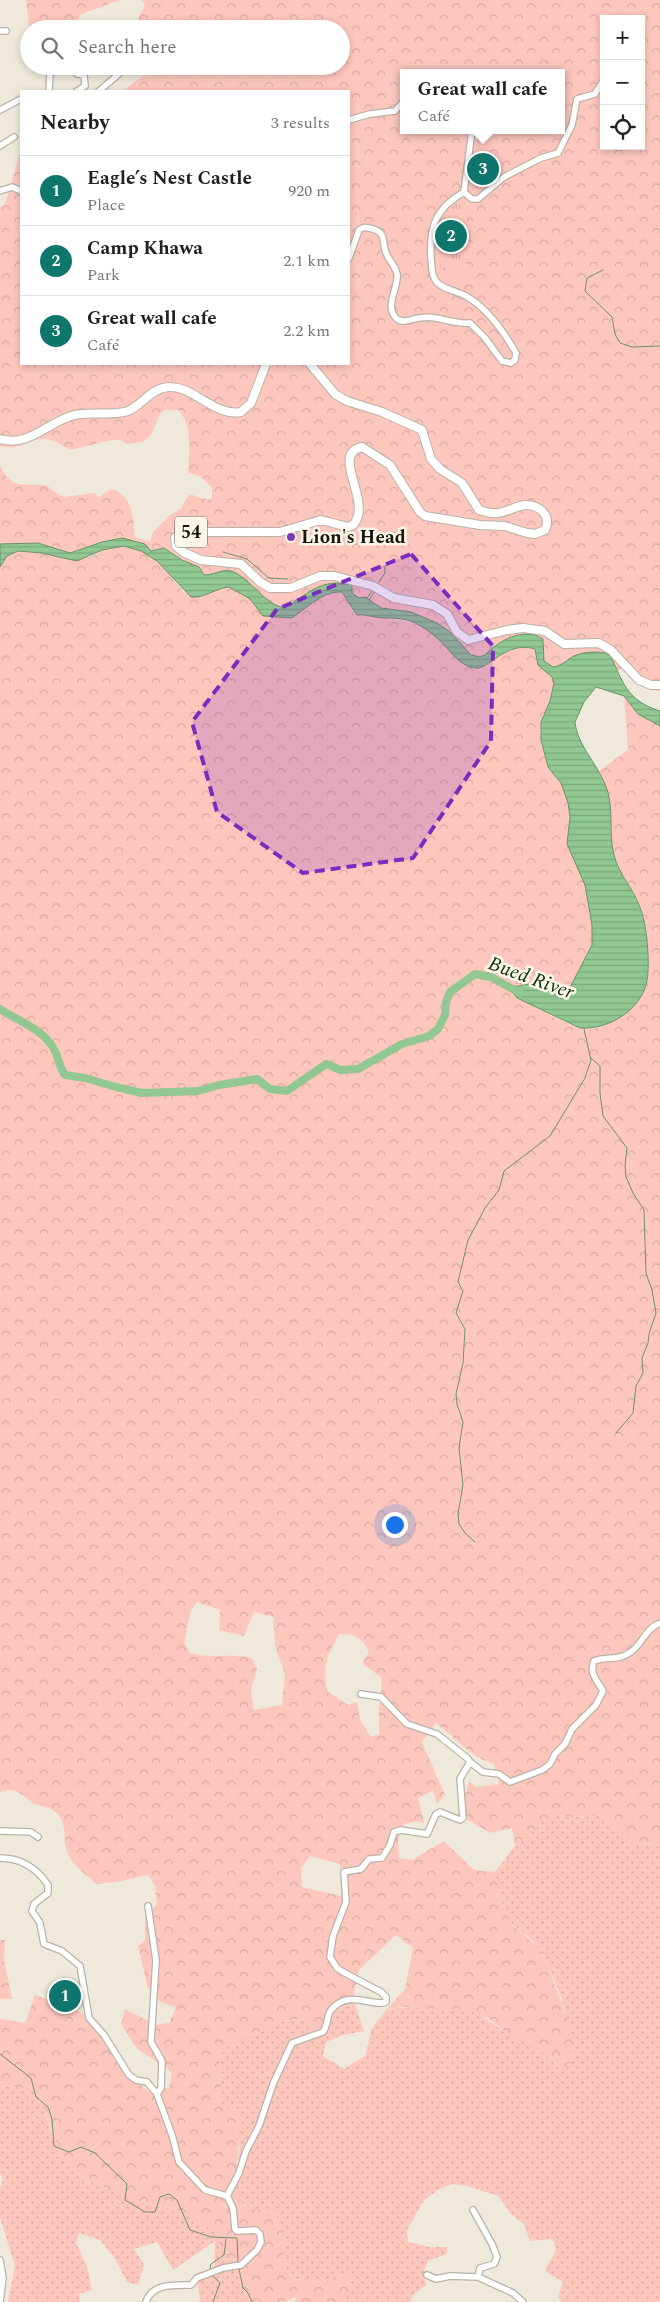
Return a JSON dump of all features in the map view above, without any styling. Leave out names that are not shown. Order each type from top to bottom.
[{"type":"highway","points":[[0,439],[9,441],[20,440],[47,429],[70,416],[128,411],[140,404],[156,390],[165,387],[184,390],[226,411],[241,412],[251,403],[266,365]]},
{"type":"highway","name":"54","points":[[311,365],[335,394],[347,401],[382,412],[422,430],[431,459],[440,469],[462,484],[478,510],[498,513],[527,505],[544,512],[548,521],[545,530],[535,534],[505,526],[480,525],[425,516],[420,512],[390,465],[362,447],[356,448],[349,457],[358,502],[358,513],[353,526],[348,527],[321,520],[280,532],[183,532],[175,538],[176,546],[183,552],[201,560],[241,564],[260,582],[270,588],[296,587],[324,575],[376,588],[394,598],[427,603],[447,614],[457,632],[468,640],[523,628],[545,631],[564,644],[600,643],[611,650],[640,680],[651,685],[660,685]]},
{"type":"street","points":[[49,90],[50,75]]},
{"type":"street","points":[[79,90],[85,86],[84,75]]},
{"type":"street","points":[[101,90],[118,75]]},
{"type":"street","points":[[464,192],[472,199],[478,199],[504,177],[558,153],[572,125],[577,99],[595,94],[600,86]]},
{"type":"street","points":[[0,110],[20,100]]},
{"type":"street","points":[[350,120],[370,114],[396,112],[400,106]]},
{"type":"street","points":[[464,192],[471,134]]},
{"type":"street","points":[[0,146],[14,137]]},
{"type":"street","points":[[0,191],[12,187],[20,191]]},
{"type":"street","points":[[350,255],[359,230],[365,227],[377,229],[383,237],[386,253],[396,273],[391,307],[392,313],[398,320],[405,321],[425,316],[435,316],[470,323],[485,338],[502,361],[511,362],[516,354],[490,317],[479,305],[436,282],[433,275],[430,242],[432,227],[446,203],[464,192]]},
{"type":"street","points":[[361,1694],[381,1697],[407,1724],[437,1734],[483,1772],[499,1774],[510,1782],[542,1770],[550,1764],[555,1754],[565,1744],[572,1728],[596,1705],[603,1691],[592,1672],[594,1661],[600,1658],[619,1658],[627,1655],[639,1645],[651,1627],[660,1623]]},
{"type":"street","points":[[227,2196],[239,2173],[246,2152],[259,2126],[273,2084],[292,2044],[323,2032],[328,2015],[338,2004],[361,1998],[382,2003],[386,2002],[386,1997],[381,1992],[337,1968],[330,1957],[333,1936],[346,1902],[344,1872],[361,1869],[369,1859],[382,1858],[390,1845],[394,1832],[401,1830],[427,1834],[436,1814],[440,1812],[457,1820],[462,1819],[460,1779],[470,1762]]},
{"type":"street","points":[[0,1831],[31,1832],[38,1837]]},
{"type":"street","points":[[0,1858],[19,1860],[29,1864],[48,1885],[48,1893],[34,1904],[32,1910],[40,1923],[44,1944],[62,1952],[80,1966],[91,2023],[104,2035],[129,2075],[136,2080],[147,2082],[157,2094],[172,2135],[178,2162],[205,2190],[227,2196],[233,2208],[235,2229],[237,2231],[256,2230],[260,2234],[261,2239],[256,2250],[238,2265],[223,2268],[197,2278],[191,2284],[175,2284],[152,2292],[146,2302]]},
{"type":"street","points":[[148,1906],[156,1960],[151,2042],[162,2061],[161,2088],[157,2094]]},
{"type":"street","points":[[474,2210],[497,2257],[494,2264],[480,2268],[478,2277]]},
{"type":"street","points":[[0,2260],[3,2278],[0,2302]]},
{"type":"street","points":[[428,2275],[436,2279],[450,2276],[478,2277],[513,2293],[522,2302]]},
{"type":"highlighted area","points":[[411,554],[493,646],[491,741],[413,858],[303,873],[217,812],[192,722],[277,609]]},
{"type":"green space","points":[[26,0],[120,0],[82,14],[77,20],[28,20]]},
{"type":"green space","points":[[142,0],[660,0],[660,691],[649,689],[639,683],[622,667],[617,673],[611,657],[605,653],[579,654],[560,666],[549,666],[544,661],[544,642],[541,637],[510,637],[495,645],[483,656],[475,656],[467,652],[450,632],[437,623],[411,612],[381,608],[365,597],[359,598],[352,593],[352,585],[343,583],[328,584],[285,607],[272,603],[245,579],[231,571],[204,575],[199,567],[182,560],[164,548],[151,551],[145,544],[122,538],[102,542],[70,553],[38,543],[0,544],[0,465],[4,473],[13,482],[24,485],[46,485],[59,495],[65,497],[95,493],[98,498],[111,489],[118,492],[128,502],[134,523],[135,537],[150,542],[153,532],[170,515],[181,509],[189,494],[208,500],[212,497],[212,488],[200,476],[188,473],[188,431],[183,416],[178,410],[161,412],[151,435],[143,442],[126,444],[120,440],[112,440],[70,450],[47,439],[39,439],[19,446],[0,446],[0,207],[5,204],[20,153],[20,365],[350,365],[350,90],[123,90],[144,75],[350,75],[350,20],[138,20],[145,5]]},
{"type":"green space","points":[[462,198],[472,208],[466,233],[466,281],[444,272],[439,258],[436,239],[439,224],[443,217]]},
{"type":"green space","points":[[117,546],[130,547],[141,551],[157,561],[185,593],[200,597],[213,590],[229,586],[250,599],[259,611],[269,617],[279,616],[288,618],[296,615],[312,601],[332,593],[342,592],[354,613],[397,619],[417,625],[437,637],[464,664],[475,669],[515,649],[535,649],[538,665],[553,677],[554,683],[550,701],[541,722],[540,734],[548,767],[561,783],[569,808],[568,847],[585,885],[592,925],[592,945],[564,998],[559,999],[549,986],[534,1007],[562,1021],[585,1029],[608,1024],[624,1014],[642,994],[648,979],[647,938],[644,918],[636,897],[614,856],[611,845],[609,804],[599,771],[628,750],[624,696],[638,714],[660,726],[660,1844],[633,1843],[610,1821],[606,1825],[604,1824],[603,1815],[573,1817],[555,1815],[545,1818],[526,1839],[515,1846],[512,1828],[490,1833],[460,1815],[469,1781],[476,1787],[499,1784],[494,1764],[470,1752],[436,1723],[422,1742],[445,1795],[437,1804],[433,1791],[418,1798],[424,1823],[417,1821],[404,1824],[398,1841],[399,1858],[412,1860],[444,1841],[474,1870],[495,1872],[500,1900],[509,1922],[538,1947],[549,1968],[571,2030],[573,2059],[562,2071],[528,2041],[509,2035],[489,2019],[470,2010],[404,2007],[387,2009],[405,1989],[413,1948],[396,1935],[360,1969],[354,1991],[355,2005],[337,2009],[332,2015],[329,2025],[317,2029],[303,2019],[283,2021],[225,2048],[219,2058],[221,2090],[218,2104],[232,2109],[243,2117],[235,2192],[245,2207],[275,2212],[285,2235],[282,2258],[285,2270],[294,2279],[322,2282],[343,2274],[352,2277],[345,2302],[295,2302],[296,2298],[283,2302],[250,2302],[241,2288],[237,2268],[227,2268],[216,2232],[177,2209],[145,2204],[77,2175],[61,2155],[38,2095],[29,2088],[0,2086],[0,2019],[25,2023],[35,1995],[90,2016],[131,2077],[148,2091],[169,2088],[172,2072],[137,2049],[121,2024],[125,2009],[156,2025],[169,2023],[176,2008],[159,2001],[148,1988],[138,1946],[145,1940],[145,1918],[157,1904],[155,1886],[148,1875],[117,1882],[97,1884],[74,1863],[68,1854],[63,1823],[55,1811],[33,1803],[16,1791],[0,1792],[0,567],[7,556],[18,551],[35,551],[58,556],[90,557],[102,550]],"holes":[[[197,1602],[220,1610],[219,1630],[244,1636],[254,1612],[273,1617],[275,1646],[285,1674],[282,1705],[254,1710],[251,1690],[257,1669],[252,1658],[206,1656],[190,1653],[184,1643],[191,1610]],[[339,1634],[354,1636],[365,1644],[369,1653],[362,1663],[382,1678],[379,1734],[371,1737],[360,1720],[357,1702],[348,1705],[328,1692],[325,1675],[328,1656]],[[310,1856],[340,1864],[343,1891],[341,1896],[302,1887],[301,1868]]]},
{"type":"green space","points":[[555,1815],[573,1817],[604,1815],[633,1843],[660,1844],[660,2302],[561,2302],[558,2297],[563,2282],[545,2271],[556,2249],[553,2239],[530,2241],[523,2223],[512,2215],[498,2196],[467,2186],[452,2184],[438,2190],[424,2200],[407,2230],[408,2242],[430,2247],[447,2247],[447,2254],[428,2261],[424,2271],[426,2285],[413,2295],[410,2302],[345,2302],[343,2274],[322,2282],[294,2279],[285,2270],[282,2258],[285,2235],[275,2212],[245,2207],[235,2192],[240,2138],[218,2104],[221,2090],[219,2058],[225,2048],[283,2021],[303,2019],[317,2029],[329,2025],[332,2015],[337,2009],[355,2005],[364,2031],[343,2035],[326,2042],[323,2056],[344,2069],[366,2055],[371,2030],[387,2009],[443,2007],[465,2009],[477,2013],[508,2034],[532,2044],[562,2071],[573,2059],[569,2030],[558,1988],[536,1945],[508,1919],[500,1899],[495,1872],[515,1846],[526,1839],[545,1818]]},
{"type":"green space","points":[[0,1940],[5,1940],[4,1960],[12,1999],[0,1999]]},
{"type":"green space","points":[[0,2086],[29,2088],[38,2095],[51,2131],[77,2175],[145,2204],[177,2209],[216,2232],[227,2268],[237,2268],[241,2288],[250,2302],[200,2302],[197,2274],[214,2267],[215,2241],[173,2270],[157,2242],[134,2249],[144,2265],[138,2285],[127,2282],[114,2257],[100,2240],[79,2233],[76,2242],[87,2267],[92,2290],[79,2294],[80,2302],[8,2302],[15,2266],[0,2218],[0,2189],[3,2180],[0,2173]]},
{"type":"shaded area","points":[[122,538],[145,544],[151,551],[164,548],[182,560],[199,567],[204,575],[224,571],[238,574],[265,598],[279,606],[288,606],[321,586],[335,583],[352,585],[352,593],[359,598],[365,597],[381,608],[411,612],[437,623],[450,632],[471,655],[480,657],[504,640],[528,634],[536,635],[543,639],[544,661],[553,667],[582,653],[597,652],[610,655],[623,682],[633,696],[649,707],[660,711],[660,726],[638,714],[624,696],[596,687],[584,702],[575,722],[579,738],[605,784],[610,802],[611,837],[616,863],[635,896],[645,926],[648,948],[646,985],[642,995],[629,1011],[601,1026],[580,1028],[517,998],[510,989],[529,984],[539,984],[549,986],[556,996],[562,999],[592,945],[592,925],[585,885],[567,844],[570,817],[568,803],[561,783],[548,767],[541,740],[541,722],[550,701],[554,683],[552,677],[538,665],[535,649],[524,647],[515,649],[506,652],[480,668],[469,667],[458,660],[433,634],[415,623],[399,618],[357,615],[342,592],[335,592],[321,597],[292,618],[263,616],[250,599],[229,587],[191,597],[157,561],[141,551],[124,546],[102,550],[77,561],[41,553],[18,551],[7,556],[0,567],[0,544],[38,543],[70,553],[102,542]]},
{"type":"waterway","points":[[603,270],[587,278],[585,291],[612,317],[615,334],[620,343],[632,347],[660,346]]},
{"type":"waterway","points":[[223,552],[247,559],[269,578],[288,579]]},
{"type":"waterway","points":[[379,582],[385,573],[385,566]]},
{"type":"waterway","points":[[366,599],[373,590]]},
{"type":"waterway","points":[[369,600],[375,591]]},
{"type":"waterway","name":"Bued River","points":[[0,1009],[35,1029],[47,1039],[54,1049],[65,1075],[85,1078],[142,1093],[198,1091],[219,1085],[257,1079],[270,1089],[287,1091],[326,1064],[341,1070],[358,1069],[402,1044],[429,1036],[438,1029],[445,1015],[446,1002],[450,992],[475,974],[491,977],[520,993]]},
{"type":"waterway","points":[[475,1542],[459,1524],[458,1514],[463,1485],[459,1448],[463,1422],[456,1394],[463,1363],[465,1329],[456,1313],[463,1291],[458,1282],[468,1240],[485,1208],[499,1190],[504,1171],[550,1136],[585,1078],[591,1060],[584,1029]]},
{"type":"waterway","points":[[591,1058],[600,1066],[600,1093],[603,1116],[627,1148],[626,1177],[633,1193],[644,1210],[646,1273],[652,1290],[656,1313],[642,1358],[643,1373],[636,1386],[633,1413],[616,1433]]},
{"type":"waterway","points":[[0,2054],[31,2078],[36,2097],[48,2107],[52,2119],[54,2146],[69,2152],[81,2147],[95,2153],[127,2184],[125,2200],[145,2212],[155,2212],[160,2197],[169,2194],[177,2200],[190,2230],[211,2237],[237,2238],[238,2262]]},
{"type":"waterway","points":[[210,2269],[211,2264],[224,2255],[226,2239]]},
{"type":"waterway","points":[[239,2269],[243,2288],[248,2293],[252,2302]]},
{"type":"waterway","points":[[212,2275],[220,2283],[213,2302]]},
{"type":"place","name":"Great wall cafe","points":[[483,169]]},
{"type":"place","name":"Camp Khawa","points":[[451,236]]},
{"type":"place","name":"Lion's Head","points":[[291,537]]},
{"type":"place","name":"Eagle’s Nest Castle","points":[[65,1996]]}]
